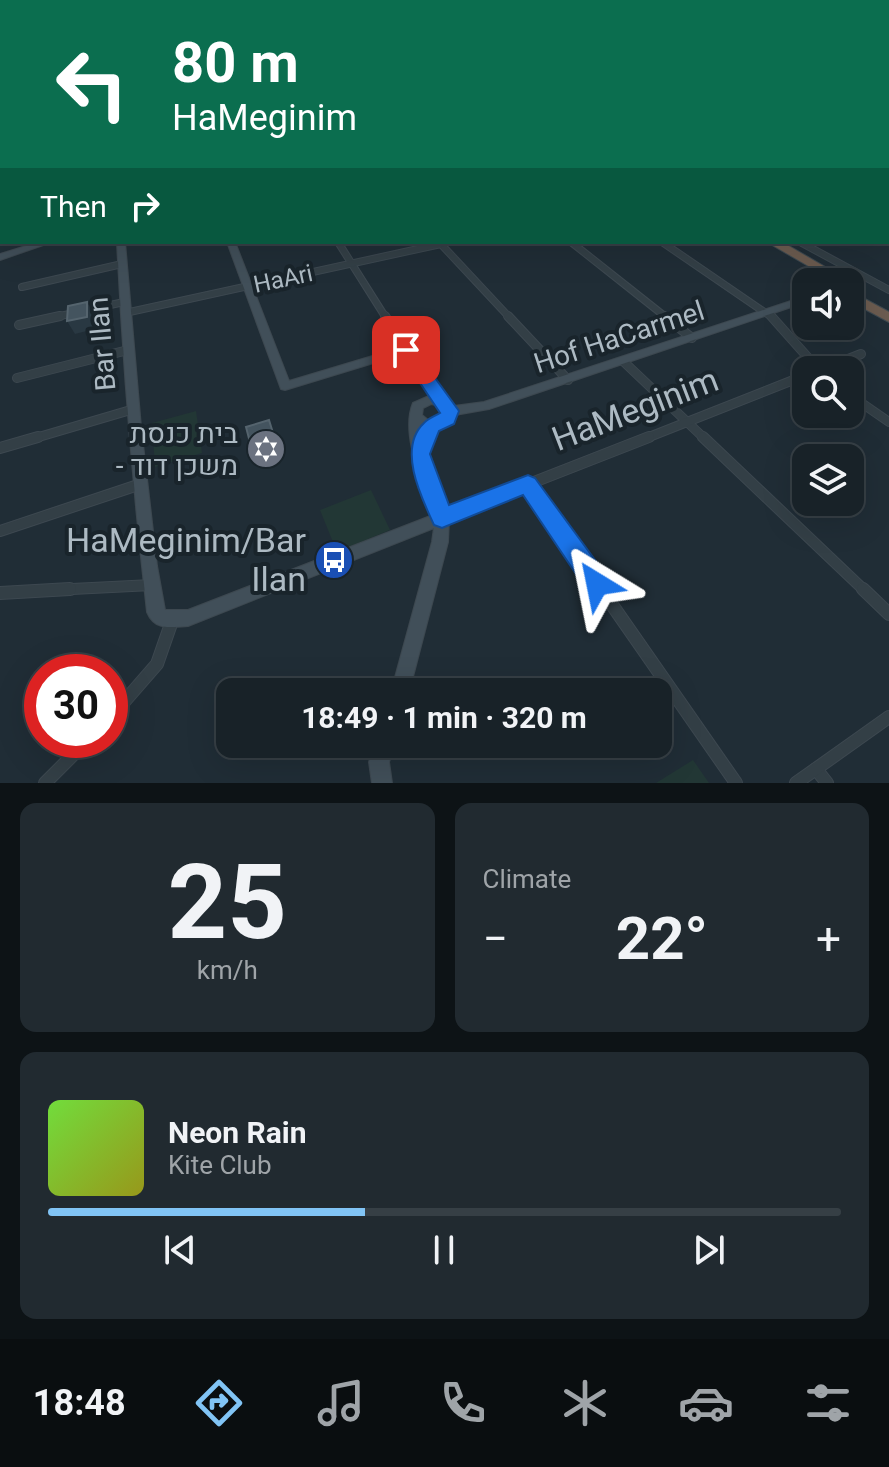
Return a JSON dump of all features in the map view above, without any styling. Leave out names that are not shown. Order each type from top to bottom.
[{"type":"highway","points":[[764,244],[806,268]]},
{"type":"highway","points":[[777,244],[820,268]]},
{"type":"highway","points":[[864,293],[889,307]]},
{"type":"highway","points":[[864,304],[889,318]]},
{"type":"street","points":[[0,257],[40,244]]},
{"type":"street","name":"Bar Ilan","points":[[121,244],[124,308],[155,612],[161,619],[172,621]]},
{"type":"street","points":[[232,244],[285,386],[406,350]]},
{"type":"street","points":[[339,244],[429,386],[450,411],[443,423],[432,426],[421,424],[417,410]]},
{"type":"street","name":"HaAri","points":[[19,325],[248,287],[436,244]]},
{"type":"street","points":[[441,244],[568,380]]},
{"type":"street","points":[[574,244],[692,338]]},
{"type":"street","points":[[665,244],[768,313],[807,356]]},
{"type":"street","points":[[804,244],[889,290]]},
{"type":"street","points":[[22,287],[122,264]]},
{"type":"street","name":"Hof HaCarmel","points":[[450,411],[485,406],[792,304]]},
{"type":"street","points":[[17,378],[128,350]]},
{"type":"street","points":[[856,356],[861,354]]},
{"type":"street","points":[[624,362],[889,614]]},
{"type":"street","name":"HaMeginim","points":[[172,621],[188,618],[792,380]]},
{"type":"street","points":[[404,678],[440,542],[442,518],[420,454],[417,410],[429,386]]},
{"type":"street","points":[[417,410],[439,401]]},
{"type":"street","points":[[864,405],[889,422]]},
{"type":"street","points":[[0,448],[134,409]]},
{"type":"street","points":[[420,454],[432,426]]},
{"type":"street","points":[[0,531],[141,484]]},
{"type":"street","points":[[528,484],[736,783]]},
{"type":"street","points":[[0,593],[152,585]]},
{"type":"street","points":[[128,700],[154,673],[167,648],[172,621]]},
{"type":"street","points":[[796,783],[889,717]]},
{"type":"street","points":[[45,783],[70,758]]},
{"type":"street","points":[[367,783],[382,763]]},
{"type":"street","points":[[816,769],[827,783]]},
{"type":"green space","points":[[196,411],[202,453],[155,467],[152,423]]},
{"type":"green space","points":[[371,490],[390,530],[337,552],[320,510]]},
{"type":"green space","points":[[693,760],[709,783],[656,783]]},
{"type":"building","points":[[87,302],[87,317],[67,321],[68,306]]},
{"type":"building","points":[[269,420],[277,446],[253,454],[246,427]]},
{"type":"place","name":"בית כנסת - משכן דוד","points":[[266,449]]},
{"type":"place","name":"HaMeginim/Bar Ilan","points":[[334,560]]},
{"type":"route","points":[[406,350],[439,401],[450,411],[443,423],[432,426],[425,435],[420,454],[433,500],[442,518],[528,484],[597,584]]}]
